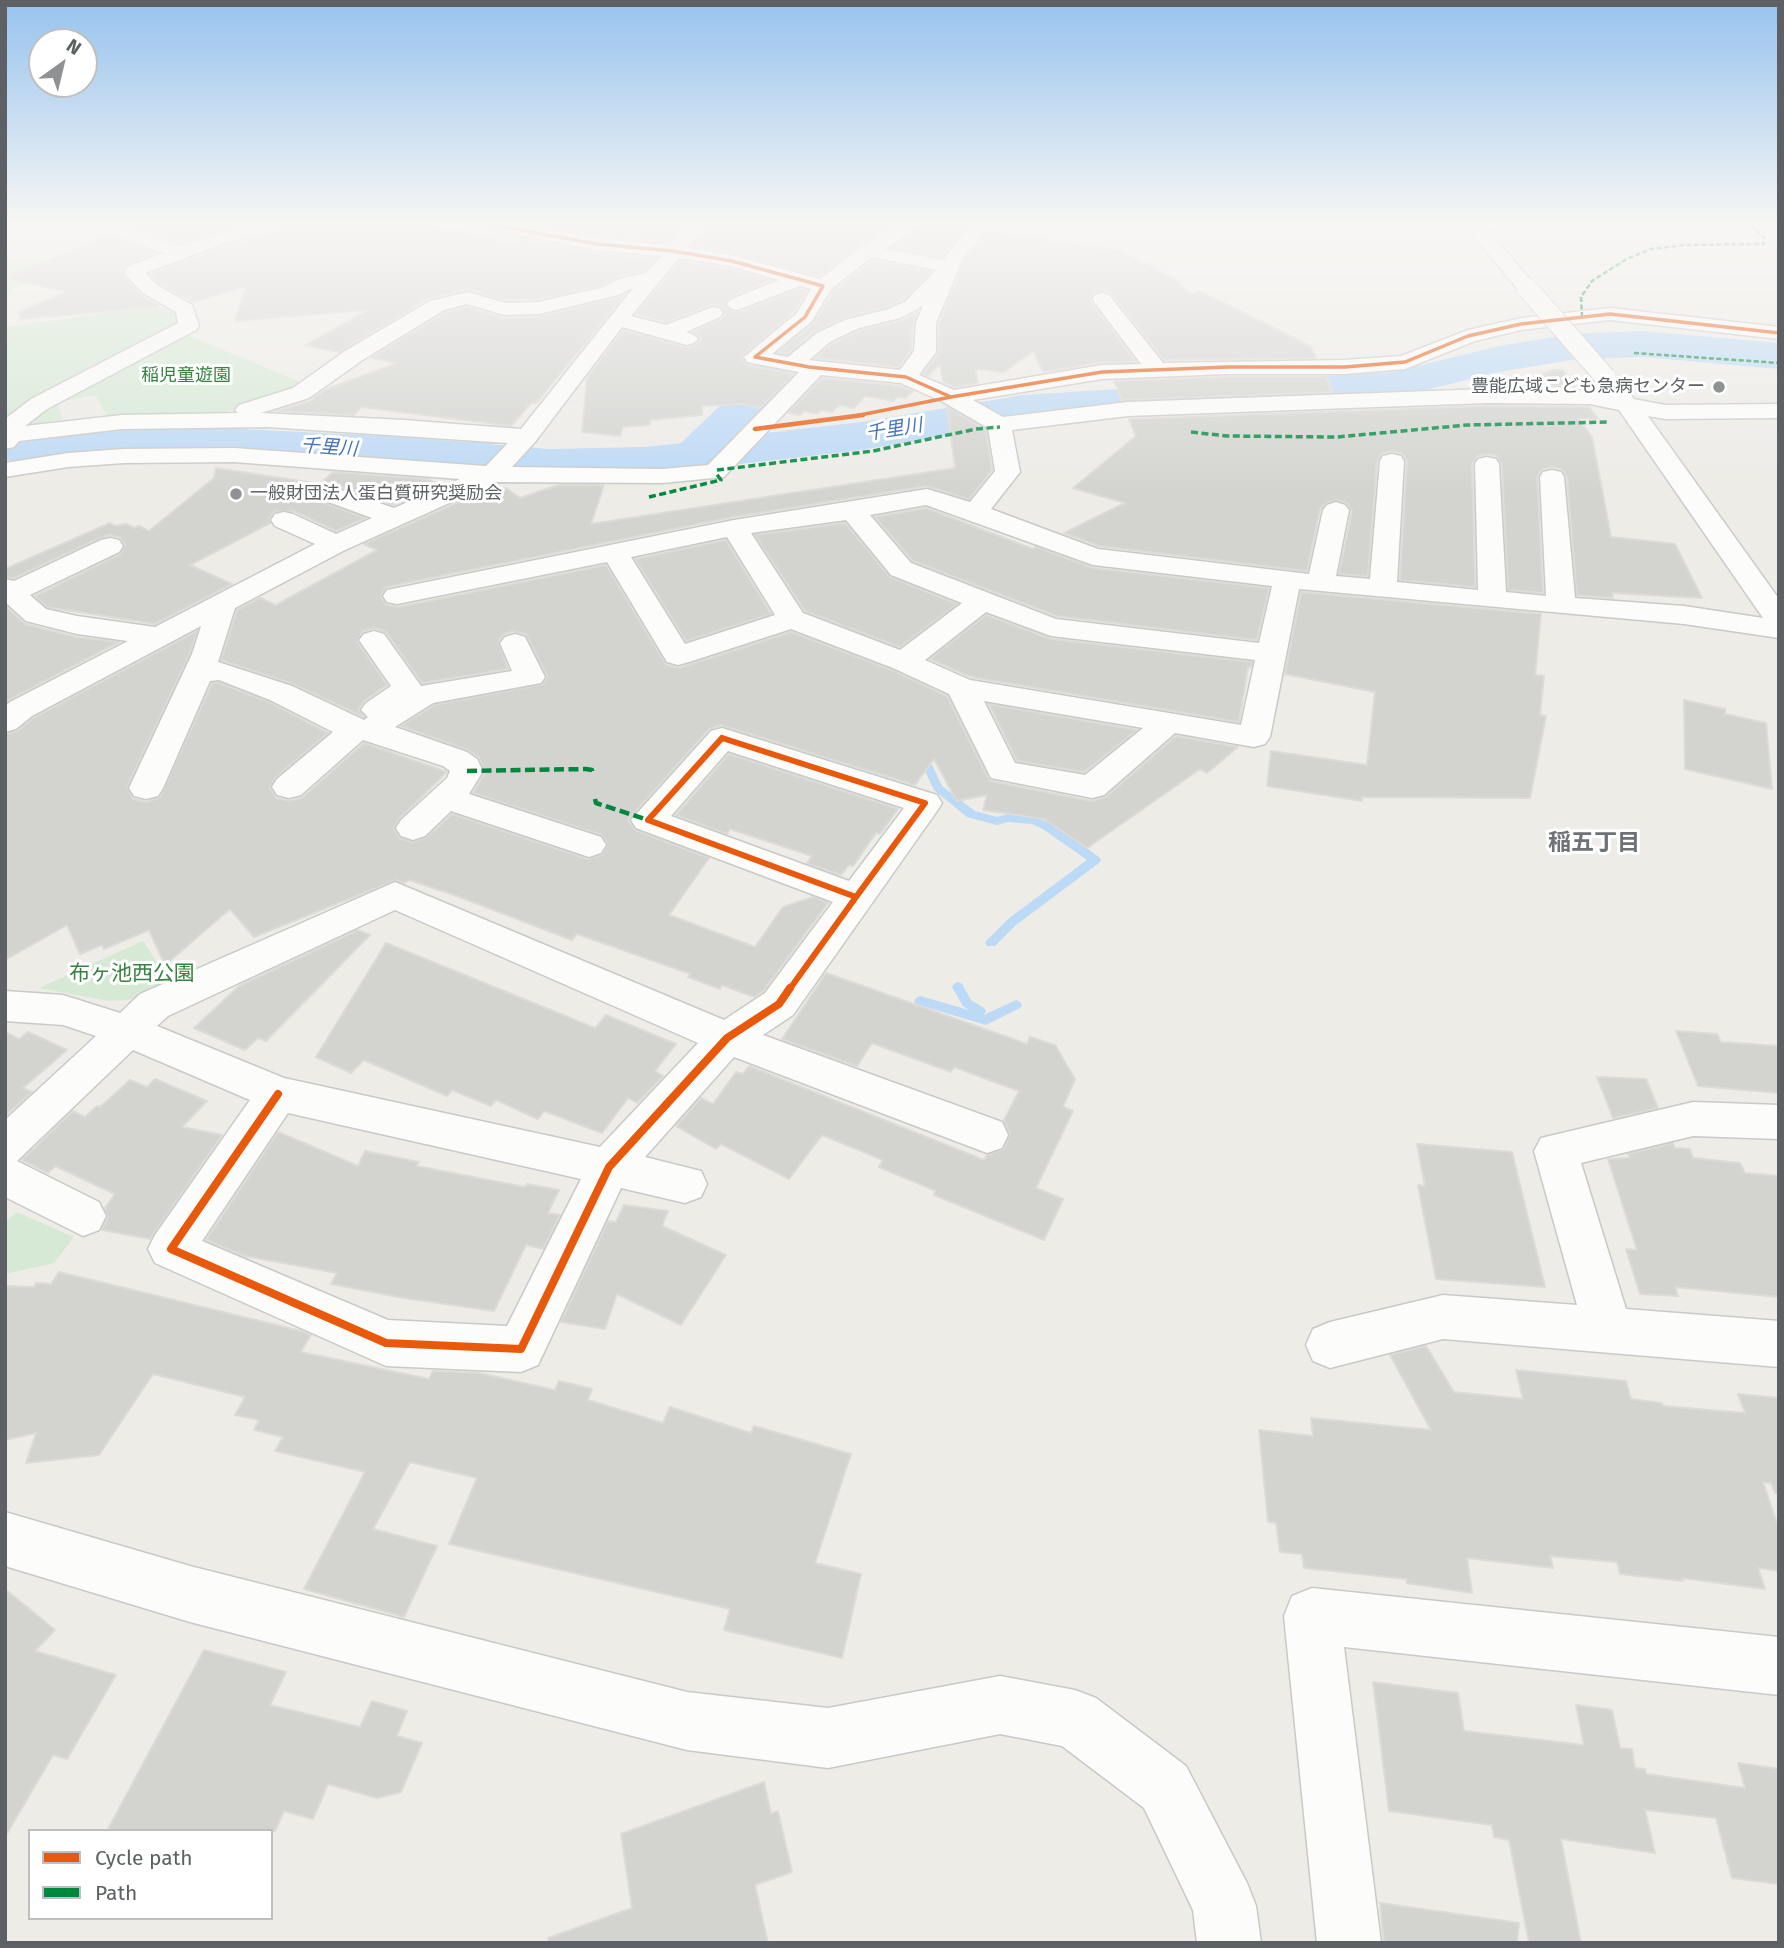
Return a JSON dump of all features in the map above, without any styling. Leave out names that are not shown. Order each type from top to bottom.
[{"type":"street","points":[[6,439],[19,417],[39,404],[189,326],[186,313]]},
{"type":"street","points":[[219,420],[301,393],[353,356],[424,313]]},
{"type":"street","points":[[5,722],[21,709],[336,544],[494,472],[526,439],[624,313]]},
{"type":"street","points":[[618,320],[639,323],[677,336],[713,313]]},
{"type":"street","points":[[807,313],[755,357],[790,364],[906,377],[951,397],[999,425],[1128,410],[1281,402],[1513,397],[1590,397],[1665,412],[1779,411]]},
{"type":"street","points":[[790,364],[824,337],[852,324],[896,313]]},
{"type":"street","points":[[906,377],[925,352],[926,323],[932,313]]},
{"type":"street","points":[[1113,313],[1157,370]]},
{"type":"street","points":[[1549,313],[1628,405],[1779,620]]},
{"type":"street","points":[[951,397],[1102,372],[1345,367],[1405,362],[1468,336],[1521,324],[1610,314],[1779,333]]},
{"type":"street","points":[[5,470],[68,460],[124,456],[234,455],[494,472],[662,476],[715,472],[816,367]]},
{"type":"street","points":[[6,439],[122,422],[219,420],[344,423],[526,439]]},
{"type":"street","points":[[975,512],[1008,472],[999,425]]},
{"type":"street","points":[[1383,590],[1392,461]]},
{"type":"street","points":[[1487,464],[1492,600]]},
{"type":"street","points":[[1552,477],[1561,607]]},
{"type":"street","points":[[332,495],[396,518]]},
{"type":"street","points":[[397,596],[734,528],[852,512],[927,497],[975,512],[1093,557],[1321,584],[1561,607],[1684,615],[1779,629]]},
{"type":"street","points":[[1321,584],[1336,510]]},
{"type":"street","points":[[852,512],[901,569],[1052,627],[1272,653]]},
{"type":"street","points":[[284,520],[336,544]]},
{"type":"street","points":[[734,528],[792,619],[904,662],[962,688],[1254,737],[1287,580]]},
{"type":"street","points":[[110,546],[9,589],[36,615],[77,625],[161,637]]},
{"type":"street","points":[[615,552],[678,656],[792,619]]},
{"type":"street","points":[[904,662],[982,601]]},
{"type":"street","points":[[146,788],[199,671],[217,627],[222,604]]},
{"type":"street","points":[[289,787],[407,689],[374,640]]},
{"type":"street","points":[[358,729],[424,695],[530,677],[515,643]]},
{"type":"street","points":[[199,671],[220,671],[245,679],[358,729],[380,733],[455,759],[466,766],[467,771],[460,784],[413,828]]},
{"type":"street","points":[[962,688],[1003,771],[1092,787],[1168,723]]},
{"type":"street","points":[[278,1094],[171,1249],[386,1343],[521,1349],[609,1167],[727,1038],[779,1004],[925,803],[722,738],[648,820],[856,897]]},
{"type":"street","points":[[446,798],[589,845]]},
{"type":"street","points":[[5,1147],[130,1031],[154,1005],[395,895],[727,1038],[987,1135]]},
{"type":"street","points":[[5,1006],[63,1010],[130,1031],[278,1094],[685,1184]]},
{"type":"street","points":[[1608,1330],[1556,1151],[1693,1119],[1779,1122]]},
{"type":"street","points":[[5,1175],[83,1216]]},
{"type":"street","points":[[1330,1345],[1443,1317],[1779,1344]]},
{"type":"street","points":[[5,1539],[190,1594],[687,1721],[828,1738],[1000,1705],[1075,1719],[1166,1787],[1224,1906],[1229,1943]]},
{"type":"street","points":[[1349,1943],[1312,1616],[1779,1666]]},
{"type":"green space","points":[[105,313],[178,313],[181,326],[5,425],[5,327]]},
{"type":"green space","name":"稲児童遊園","points":[[185,334],[305,384],[222,413],[109,419],[95,395],[57,403],[63,419],[21,427],[27,417]]},
{"type":"green space","name":"布ヶ池西公園","points":[[143,941],[170,983],[139,999],[109,1001],[39,988]]},
{"type":"green space","points":[[16,1212],[74,1237],[54,1263],[5,1274],[5,1222]]},
{"type":"building","points":[[19,313],[90,313],[21,319]]},
{"type":"building","points":[[238,313],[333,313],[235,321]]},
{"type":"building","points":[[363,313],[404,313],[339,352],[306,345]]},
{"type":"building","points":[[444,313],[486,313],[503,318],[539,317],[555,313],[610,313],[536,403],[531,403],[511,426],[361,407],[354,415],[276,411],[310,401],[327,389],[397,363],[371,358]]},
{"type":"building","points":[[637,313],[690,313],[666,322]]},
{"type":"building","points":[[724,313],[793,313],[741,357],[746,365],[794,374],[760,408],[741,404],[702,406],[702,415],[650,420],[650,425],[623,427],[620,436],[582,432],[587,378],[623,330],[688,348],[701,339],[693,332],[725,315]]},
{"type":"building","points":[[820,313],[863,313],[815,331],[787,354],[778,352],[814,323]]},
{"type":"building","points":[[918,313],[913,323],[911,350],[899,367],[815,358],[832,343],[860,330],[901,321]]},
{"type":"building","points":[[943,313],[1099,313],[1136,362],[1102,362],[1043,372],[1033,351],[1004,372],[975,369],[978,383],[954,387],[943,382],[940,364],[928,376],[923,374],[938,354],[939,324]]},
{"type":"building","points":[[1127,313],[1243,313],[1310,346],[1316,358],[1164,360]]},
{"type":"building","points":[[1553,370],[1563,370],[1575,387],[1506,385],[1525,383],[1523,381]]},
{"type":"building","points":[[1326,377],[1333,392],[1122,400],[1114,381]]},
{"type":"building","points":[[822,378],[900,386],[913,391],[905,398],[898,397],[893,401],[865,396],[854,408],[839,405],[832,412],[821,410],[817,414],[804,411],[800,415],[788,413]]},
{"type":"building","points":[[1487,406],[1589,407],[1598,419],[1578,418],[1592,437],[1611,537],[1675,544],[1702,598],[1612,593],[1613,598],[1577,595],[1567,477],[1562,469],[1553,467],[1542,469],[1537,477],[1543,593],[1508,590],[1502,464],[1497,456],[1488,454],[1477,456],[1472,464],[1475,587],[1400,580],[1407,461],[1402,453],[1393,451],[1382,453],[1377,461],[1368,576],[1339,574],[1352,511],[1347,503],[1337,500],[1326,503],[1320,509],[1307,571],[1099,546],[1064,533],[1125,503],[1073,488],[1136,436],[1129,419]]},
{"type":"building","points":[[947,407],[986,430],[992,470],[969,499],[927,486],[733,517],[386,587],[381,597],[386,605],[398,607],[606,565],[666,665],[679,668],[791,632],[892,670],[947,696],[990,781],[1091,801],[1106,797],[1176,736],[1238,747],[1207,773],[1200,769],[1087,848],[1044,819],[983,810],[987,795],[957,801],[934,759],[915,785],[721,725],[709,729],[628,820],[635,830],[709,858],[669,915],[755,947],[783,907],[813,897],[828,903],[763,991],[754,997],[722,985],[720,989],[688,977],[691,974],[577,934],[572,940],[409,880],[404,883],[396,880],[254,937],[230,909],[165,965],[149,930],[104,949],[102,945],[80,954],[67,925],[5,960],[5,734],[18,731],[33,718],[197,631],[190,653],[127,787],[133,799],[147,802],[160,797],[212,683],[219,683],[269,702],[328,733],[275,778],[270,788],[276,798],[290,801],[303,797],[364,743],[447,772],[399,819],[394,829],[400,838],[412,842],[426,838],[452,814],[588,859],[602,855],[608,844],[602,835],[473,793],[485,772],[479,757],[468,750],[401,726],[434,705],[543,684],[547,676],[526,634],[514,631],[504,634],[498,641],[508,669],[422,683],[386,632],[375,628],[363,631],[357,641],[387,685],[364,701],[358,710],[364,717],[293,684],[221,660],[237,610],[260,598],[276,605],[377,550],[364,544],[470,497],[475,499],[506,488],[520,498],[558,485],[604,485],[591,524],[955,468]]},
{"type":"building","points":[[216,468],[320,484],[333,472],[427,479],[441,485],[394,505],[333,485],[322,488],[316,495],[322,502],[365,518],[336,531],[294,511],[274,511],[269,519],[270,523],[190,565],[232,584],[155,624],[47,607],[35,596],[120,554],[125,545],[120,537],[109,535],[100,538],[14,578],[5,577],[5,569],[110,523],[115,526],[126,524],[134,528],[139,526],[149,531],[214,478]]},
{"type":"building","points":[[926,508],[1033,549],[1036,547],[1093,568],[1269,588],[1257,640],[1057,616],[913,561],[875,517]]},
{"type":"building","points":[[845,523],[890,577],[957,604],[900,647],[805,611],[755,535]]},
{"type":"building","points":[[726,540],[771,614],[686,641],[635,559]]},
{"type":"building","points":[[1301,592],[1541,614],[1535,675],[1544,676],[1540,715],[1546,716],[1530,798],[1362,797],[1362,801],[1267,786],[1271,751],[1367,765],[1375,692],[1285,674]]},
{"type":"building","points":[[5,606],[25,624],[76,637],[119,642],[5,702]]},
{"type":"building","points":[[986,615],[1051,639],[1252,662],[1251,667],[1248,667],[1239,722],[971,677],[930,659]]},
{"type":"building","points":[[1684,700],[1725,709],[1725,714],[1766,723],[1772,789],[1685,769]]},
{"type":"building","points":[[989,704],[1137,730],[1084,772],[1017,761]]},
{"type":"building","points":[[729,754],[898,809],[880,834],[876,833],[853,866],[849,865],[841,875],[807,863],[812,856],[730,829],[727,834],[676,815]]},
{"type":"building","points":[[358,930],[370,935],[266,1041],[258,1038],[245,1050],[194,1028],[239,986]]},
{"type":"building","points":[[386,943],[595,1028],[606,1015],[676,1044],[655,1071],[663,1076],[637,1103],[628,1098],[602,1133],[544,1111],[538,1119],[496,1100],[491,1106],[452,1090],[447,1096],[364,1060],[351,1073],[316,1057]]},
{"type":"building","points":[[826,973],[1027,1044],[1030,1037],[1055,1045],[1075,1079],[1063,1107],[1073,1111],[1036,1188],[1063,1199],[1044,1240],[934,1195],[936,1191],[879,1167],[883,1160],[822,1135],[789,1179],[721,1144],[716,1149],[676,1126],[701,1098],[713,1104],[736,1072],[743,1074],[749,1066],[984,1160],[987,1155],[1004,1149],[1010,1134],[1004,1120],[1019,1091],[954,1067],[951,1072],[872,1043],[857,1066],[782,1039]]},
{"type":"building","points":[[1676,1031],[1717,1034],[1721,1042],[1779,1046],[1779,1093],[1698,1086]]},
{"type":"building","points":[[5,1032],[19,1039],[28,1032],[67,1050],[23,1088],[32,1092],[5,1116]]},
{"type":"building","points":[[1597,1077],[1646,1079],[1658,1108],[1613,1118]]},
{"type":"building","points":[[155,1079],[207,1101],[182,1127],[222,1135],[150,1239],[102,1230],[108,1217],[105,1208],[115,1194],[55,1166],[48,1173],[22,1160],[73,1111],[85,1117],[130,1080],[147,1087]]},
{"type":"building","points":[[278,1132],[358,1166],[365,1151],[419,1162],[416,1166],[525,1187],[527,1184],[559,1190],[548,1213],[560,1215],[543,1249],[526,1245],[494,1311],[331,1284],[337,1273],[245,1256],[206,1240]]},
{"type":"building","points":[[1673,1143],[1675,1148],[1690,1149],[1693,1158],[1740,1163],[1745,1173],[1779,1176],[1779,1297],[1675,1287],[1678,1296],[1640,1294],[1626,1249],[1637,1250],[1608,1159],[1630,1158],[1628,1154]]},
{"type":"building","points":[[1417,1144],[1512,1152],[1545,1287],[1436,1279],[1418,1185],[1425,1186]]},
{"type":"building","points":[[624,1205],[668,1211],[662,1226],[726,1255],[681,1325],[617,1294],[605,1329],[561,1322],[608,1221],[616,1222]]},
{"type":"building","points":[[59,1272],[301,1331],[311,1335],[301,1352],[429,1379],[433,1371],[479,1373],[555,1390],[559,1381],[592,1389],[588,1400],[663,1423],[670,1407],[751,1433],[754,1426],[851,1454],[815,1563],[861,1574],[842,1658],[724,1630],[730,1609],[449,1544],[477,1478],[410,1462],[373,1529],[437,1546],[404,1617],[304,1589],[365,1472],[275,1451],[283,1437],[254,1430],[259,1420],[235,1415],[245,1397],[153,1374],[99,1455],[26,1463],[36,1433],[5,1440],[5,1286],[34,1287],[36,1283],[51,1284]]},
{"type":"building","points":[[1426,1346],[1454,1392],[1523,1399],[1516,1370],[1626,1381],[1631,1399],[1662,1403],[1663,1406],[1745,1413],[1738,1394],[1779,1398],[1779,1493],[1775,1493],[1771,1483],[1763,1482],[1779,1529],[1779,1571],[1758,1568],[1765,1589],[1682,1578],[1683,1581],[1620,1574],[1617,1562],[1550,1556],[1553,1568],[1467,1558],[1472,1593],[1407,1583],[1406,1579],[1304,1568],[1302,1554],[1280,1552],[1276,1523],[1268,1522],[1259,1430],[1313,1436],[1311,1418],[1431,1430],[1390,1355]]},
{"type":"building","points":[[5,1589],[55,1630],[35,1651],[116,1675],[67,1759],[53,1755],[5,1837]]},
{"type":"building","points":[[204,1650],[286,1672],[270,1705],[360,1727],[372,1701],[407,1711],[397,1736],[422,1743],[401,1792],[377,1798],[328,1784],[313,1819],[284,1811],[275,1831],[108,1829]]},
{"type":"building","points":[[1373,1682],[1458,1693],[1464,1731],[1584,1745],[1576,1705],[1612,1710],[1620,1748],[1632,1749],[1635,1768],[1645,1769],[1646,1774],[1745,1788],[1738,1763],[1779,1769],[1779,1884],[1732,1878],[1716,1818],[1645,1810],[1655,1853],[1561,1839],[1581,1943],[1529,1943],[1509,1840],[1494,1837],[1492,1825],[1389,1811]]},
{"type":"building","points":[[764,1782],[771,1814],[778,1811],[792,1872],[755,1885],[768,1943],[549,1943],[548,1938],[632,1908],[621,1834]]},
{"type":"building","points":[[1380,1903],[1519,1923],[1517,1943],[1384,1943]]},
{"type":"waterway","points":[[703,445],[748,404],[782,358],[810,334],[834,322],[869,313]]},
{"type":"waterway","name":"千里川","points":[[5,446],[72,449],[161,439],[200,439],[549,463],[645,461],[861,436],[1023,409],[1393,385],[1499,359],[1571,347],[1642,344],[1779,356]]},
{"type":"waterway","points":[[403,451],[414,445],[483,444],[500,440]]},
{"type":"waterway","points":[[439,464],[445,455]]},
{"type":"waterway","points":[[922,754],[938,788],[971,814],[997,821],[1008,818],[1034,821],[1047,826],[1095,860],[1012,922],[991,943]]},
{"type":"waterway","points":[[958,987],[967,1003],[980,1011],[976,1017]]},
{"type":"waterway","points":[[920,1001],[986,1020],[1016,1005]]},
{"type":"marked path","points":[[1582,313],[1582,317]]},
{"type":"marked path","points":[[1634,353],[1779,363]]},
{"type":"marked path","points":[[1191,432],[1227,436],[1337,437],[1467,425],[1610,422]]},
{"type":"marked path","points":[[717,470],[873,451],[976,429],[1000,427]]},
{"type":"marked path","points":[[649,497],[721,480],[715,472]]},
{"type":"marked path","points":[[467,771],[586,769],[592,770],[592,774]]},
{"type":"marked path","points":[[595,799],[596,803],[648,820]]},
{"type":"cycle path","points":[[807,313],[755,357],[809,367],[906,377],[951,397],[1102,372],[1228,367],[1345,367],[1405,362],[1468,336],[1521,324],[1610,314],[1779,333]]},
{"type":"cycle path","points":[[755,429],[842,419],[951,397]]},
{"type":"cycle path","points":[[278,1094],[171,1249],[386,1343],[521,1349],[609,1167],[727,1038],[779,1004],[856,897],[648,820],[722,738],[925,803],[856,897]]},
{"type":"place","name":"豊能広域こども急病センター","points":[[1719,387]]},
{"type":"place","name":"一般財団法人蛋白質研究奨励会","points":[[236,494]]},
{"type":"district","name":"稲五丁目","points":[[1594,844]]}]
